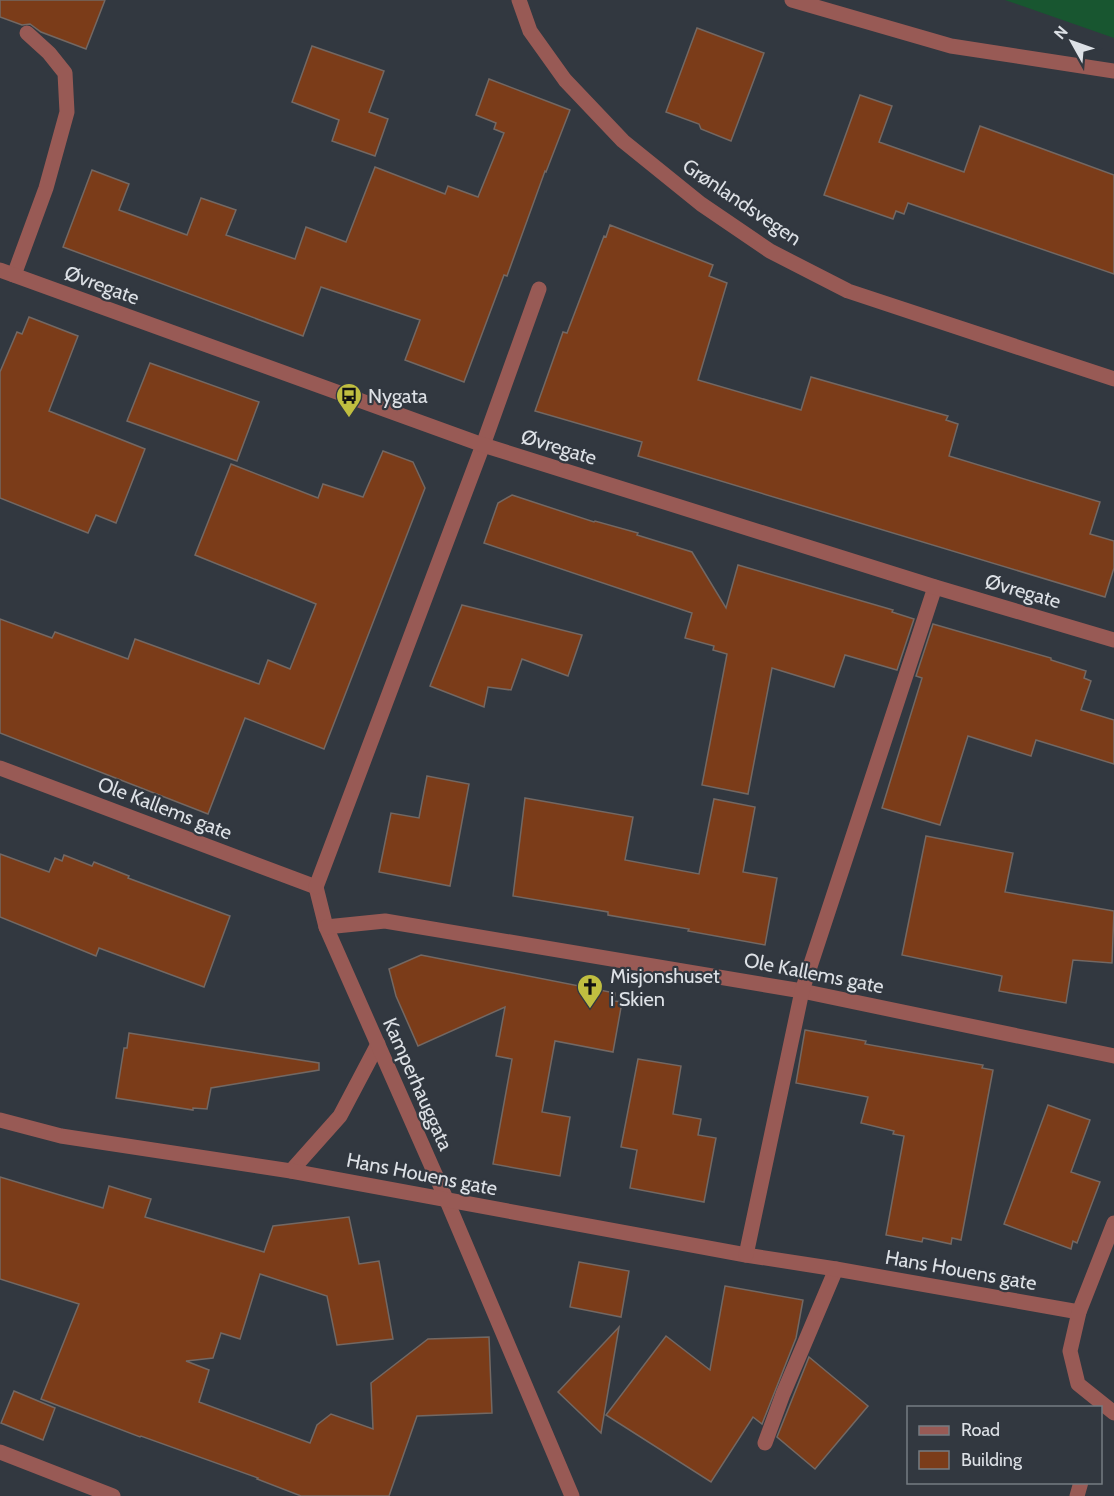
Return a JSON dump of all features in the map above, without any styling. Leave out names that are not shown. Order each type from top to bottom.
[{"type":"street","name":"Grønlandsvegen","points":[[519,0],[530,31],[565,80],[623,141],[701,204],[770,251],[848,291],[1114,380]]},
{"type":"street","points":[[792,0],[951,46],[1114,71]]},
{"type":"street","points":[[7,272],[46,188],[67,112],[65,73],[49,53],[27,33]]},
{"type":"street","name":"Øvregate","points":[[7,272],[483,445],[935,587],[1114,640]]},
{"type":"street","points":[[316,887],[483,445],[539,289]]},
{"type":"street","points":[[746,1255],[802,991],[935,587]]},
{"type":"street","name":"Ole Kallems gate","points":[[0,768],[316,887]]},
{"type":"street","name":"Kamperhauggata","points":[[316,887],[326,927],[447,1200],[572,1496]]},
{"type":"street","name":"Ole Kallems gate","points":[[326,927],[385,921],[802,991],[1114,1056]]},
{"type":"street","points":[[291,1171],[340,1116],[378,1044]]},
{"type":"street","name":"Hans Houens gate","points":[[0,1120],[61,1136],[291,1171],[746,1255],[1079,1312]]},
{"type":"street","points":[[1100,1405],[1078,1383],[1070,1351],[1079,1312],[1114,1223]]},
{"type":"street","points":[[765,1443],[783,1394],[836,1269]]},
{"type":"street","points":[[0,1452],[113,1496]]},
{"type":"green space","points":[[1005,0],[1114,0],[1114,38]]},
{"type":"building","points":[[0,0],[105,0],[86,49],[41,32],[30,24],[22,25],[0,17]]},
{"type":"building","points":[[697,28],[764,53],[731,141],[701,129],[699,124],[666,112]]},
{"type":"building","points":[[312,46],[384,71],[369,112],[388,119],[375,156],[332,141],[339,120],[292,102]]},
{"type":"building","points":[[489,79],[570,110],[464,382],[405,360],[420,320],[321,287],[303,336],[63,247],[92,170],[129,184],[119,210],[187,235],[201,198],[236,210],[226,235],[295,259],[306,227],[346,242],[375,167],[445,194],[448,186],[478,197],[504,133],[494,129],[496,123],[476,115]]},
{"type":"building","points":[[860,95],[892,106],[879,142],[964,172],[980,126],[1114,175],[1114,274],[908,203],[904,214],[896,211],[893,219],[824,195]]},
{"type":"building","points":[[610,225],[713,265],[709,276],[727,283],[698,380],[801,410],[811,377],[948,416],[946,420],[958,424],[949,456],[1100,502],[1090,534],[1114,541],[1114,568],[1105,597],[638,456],[642,442],[535,411],[563,332],[567,333]]},
{"type":"building","points":[[29,317],[78,336],[49,411],[145,449],[116,523],[96,515],[88,533],[0,498],[0,372],[17,332],[22,334]]},
{"type":"building","points":[[150,363],[259,402],[237,461],[127,421]]},
{"type":"building","points":[[383,451],[413,462],[425,488],[324,749],[245,718],[208,814],[0,733],[0,619],[52,638],[55,632],[128,659],[135,639],[259,684],[268,660],[290,669],[316,604],[195,555],[231,464],[318,498],[323,484],[363,497]]},
{"type":"building","points":[[512,495],[594,522],[638,533],[637,535],[692,552],[726,608],[738,565],[893,610],[892,612],[914,619],[897,670],[845,655],[834,687],[772,668],[748,794],[702,785],[727,654],[713,650],[714,646],[685,638],[692,613],[484,543],[498,503]]},
{"type":"building","points":[[462,605],[582,635],[568,676],[522,659],[511,690],[488,687],[484,707],[430,686]]},
{"type":"building","points":[[933,624],[1051,658],[1051,660],[1086,671],[1084,678],[1091,681],[1081,710],[1114,720],[1114,764],[1036,740],[1031,756],[968,736],[940,825],[882,808],[922,678],[916,676]]},
{"type":"building","points":[[427,776],[469,784],[450,886],[379,872],[391,813],[419,818]]},
{"type":"building","points":[[525,798],[633,817],[625,860],[699,874],[714,799],[755,807],[743,872],[777,878],[765,945],[608,915],[608,912],[513,896]]},
{"type":"building","points":[[926,836],[1013,853],[1005,892],[1114,911],[1112,963],[1073,960],[1066,1003],[999,991],[1002,976],[902,955]]},
{"type":"building","points":[[0,854],[49,872],[55,858],[62,861],[64,855],[92,866],[94,862],[129,876],[128,878],[230,916],[204,987],[99,948],[96,956],[0,917]]},
{"type":"building","points":[[421,955],[615,993],[614,1001],[622,1002],[613,1052],[555,1041],[542,1112],[570,1117],[560,1176],[493,1164],[512,1059],[496,1056],[505,1007],[418,1046],[396,996],[389,969]]},
{"type":"building","points":[[805,1030],[866,1041],[865,1044],[983,1065],[982,1068],[993,1070],[961,1240],[952,1238],[951,1244],[923,1238],[922,1242],[886,1235],[904,1136],[893,1134],[894,1131],[861,1123],[868,1097],[796,1083]]},
{"type":"building","points":[[129,1033],[319,1063],[319,1070],[211,1088],[207,1109],[193,1108],[193,1110],[116,1098],[124,1048],[127,1048]]},
{"type":"building","points":[[638,1059],[681,1066],[673,1114],[701,1119],[698,1135],[716,1138],[704,1202],[630,1188],[637,1150],[621,1147]]},
{"type":"building","points":[[1048,1105],[1090,1120],[1071,1172],[1100,1182],[1077,1243],[1073,1241],[1071,1249],[1004,1224]]},
{"type":"building","points":[[0,1177],[103,1208],[109,1186],[151,1199],[145,1217],[264,1252],[273,1226],[349,1217],[359,1264],[379,1261],[393,1339],[337,1345],[327,1296],[260,1274],[240,1339],[221,1333],[213,1358],[186,1361],[209,1370],[199,1402],[310,1443],[317,1425],[331,1414],[373,1429],[371,1383],[428,1339],[489,1337],[492,1413],[417,1416],[389,1496],[301,1496],[258,1478],[140,1437],[41,1399],[79,1304],[0,1279]]},
{"type":"building","points":[[579,1262],[629,1271],[621,1317],[570,1307]]},
{"type":"building","points":[[725,1286],[803,1300],[796,1338],[762,1424],[753,1417],[711,1482],[606,1415],[666,1336],[710,1370]]},
{"type":"building","points":[[619,1327],[601,1433],[558,1392]]},
{"type":"building","points":[[809,1357],[868,1406],[815,1469],[777,1437]]},
{"type":"building","points":[[14,1391],[55,1408],[43,1440],[1,1423]]},
{"type":"place","name":"Nygata","points":[[349,419]]},
{"type":"place","name":"Misjonshuset i Skien","points":[[590,1010]]}]
